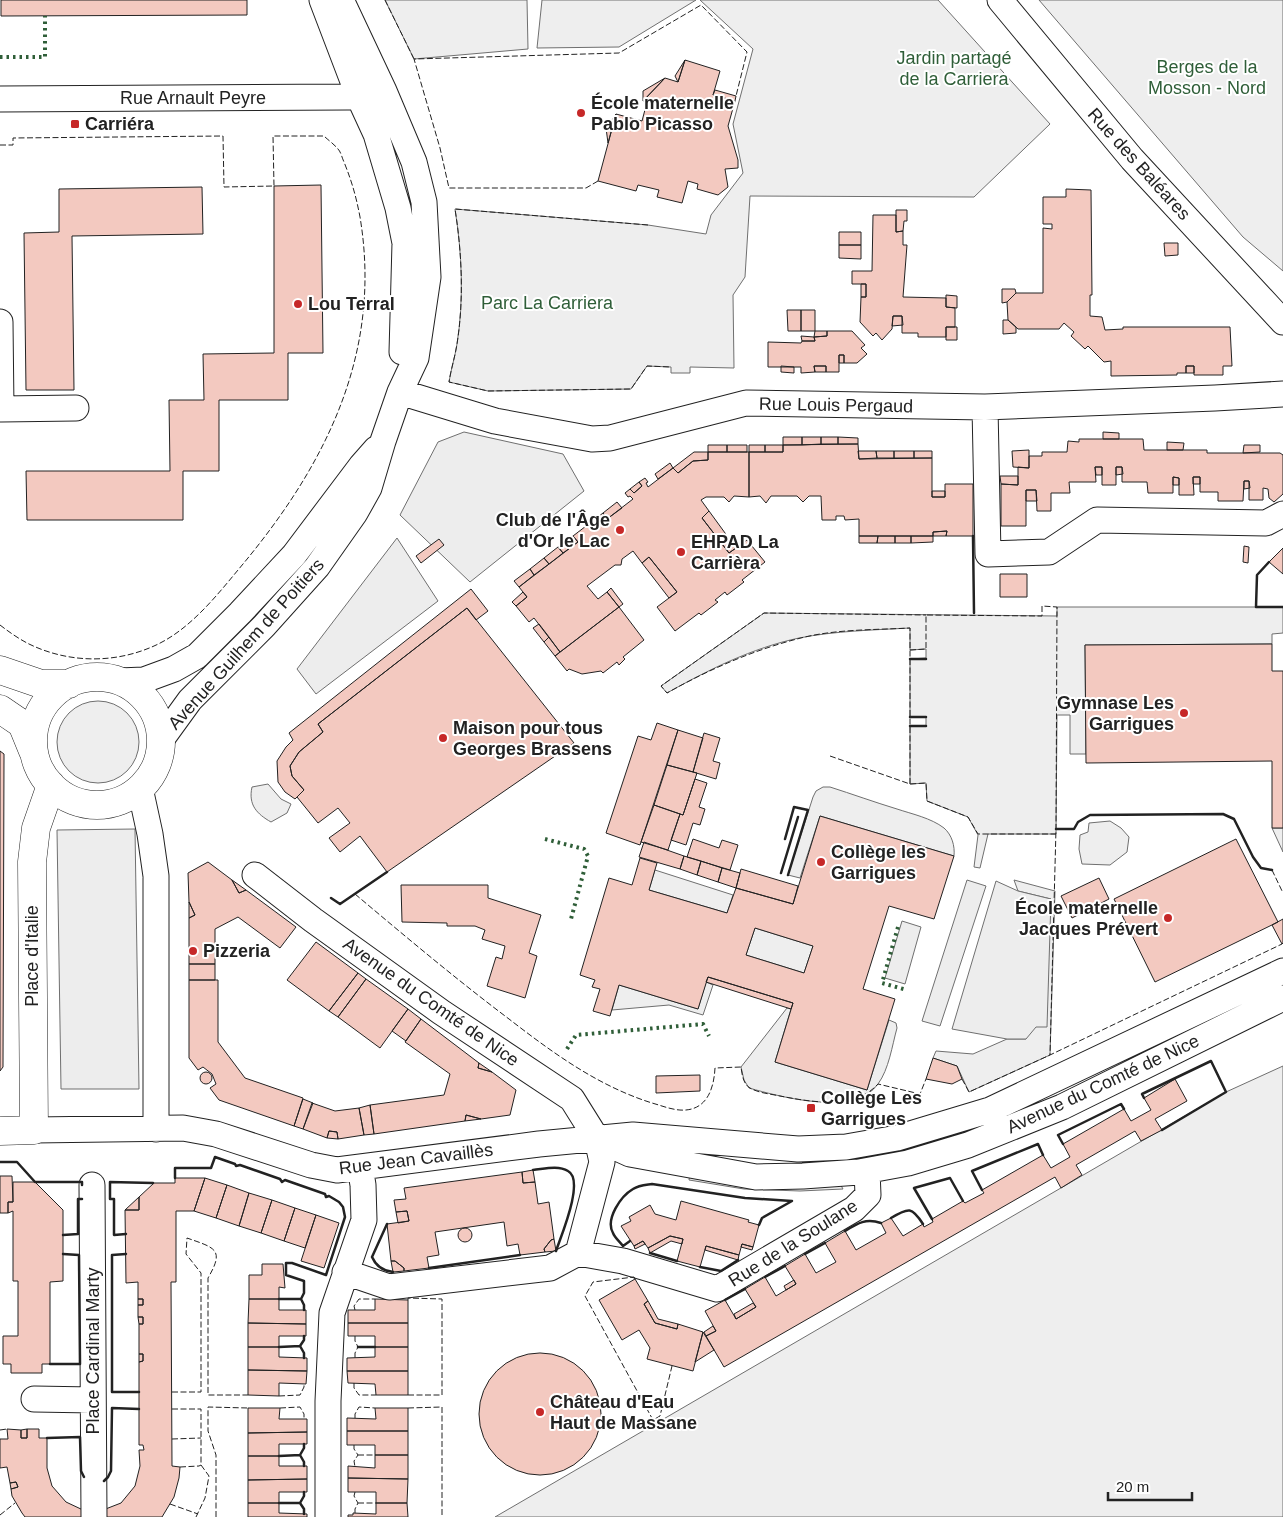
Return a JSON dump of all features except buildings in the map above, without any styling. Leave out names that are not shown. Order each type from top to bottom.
[{"type":"main road","points":[[0,670],[41,684],[69,684]]},
{"type":"main road","points":[[0,710],[22,724],[40,771],[50,785],[61,794],[73,800],[91,804],[110,803],[128,797],[140,788],[155,768],[159,755],[161,740],[159,725],[153,710],[144,697],[133,688],[119,681],[92,677],[69,684],[57,691],[48,700],[40,712],[35,725],[33,740],[35,755]]},
{"type":"main road","name":"Place d'Italie","points":[[34,1130],[32,862],[36,828],[50,785]]},
{"type":"main road","name":"Rue Jean Cavaillès","points":[[0,1131],[34,1130]]},
{"type":"street","name":"Avenue Guilhem de Poitiers","points":[[322,0],[359,97],[376,134],[389,172],[405,243],[404,325],[400,392]]},
{"type":"street","name":"Avenue Guilhem de Poitiers","points":[[161,740],[190,700],[264,626],[317,568],[355,513],[369,488],[382,441],[400,392],[416,358],[428,277],[424,202],[414,162],[384,91],[344,6],[339,0]]},
{"type":"street","name":"Rue des Baléares","points":[[1000,0],[1132,159],[1283,322]]},
{"type":"street","name":"Rue Arnault Peyre","points":[[0,99],[359,97],[384,91]]},
{"type":"street","points":[[0,322],[1,409],[76,408]]},
{"type":"street","name":"Rue Louis Pergaud","points":[[400,392],[495,421],[592,439],[610,438],[746,403],[985,406],[1283,394]]},
{"type":"street","points":[[985,406],[988,554],[1049,552],[1097,520],[1266,524],[1283,514]]},
{"type":"street","name":"Avenue Guilhem de Poitiers","points":[[119,681],[144,680],[174,670],[197,656],[294,555],[382,441]]},
{"type":"street","points":[[140,788],[150,834],[156,876],[156,1129]]},
{"type":"street","name":"Avenue du Comté de Nice","points":[[255,874],[312,920],[441,1012],[572,1099],[597,1139],[638,1156],[756,1177],[803,1176],[867,1171],[908,1164],[968,1145],[1062,1107],[1283,998]]},
{"type":"street","name":"Avenue du Comté de Nice","points":[[597,1139],[633,1135],[798,1149],[846,1147],[898,1138],[990,1110],[1283,971]]},
{"type":"street","name":"Rue Jean Cavaillès","points":[[34,1130],[184,1128],[216,1134],[311,1165],[337,1170],[539,1144],[597,1139]]},
{"type":"street","points":[[345,1272],[389,1287],[550,1268],[578,1253],[602,1162],[597,1139]]},
{"type":"street","points":[[328,1517],[328,1402],[332,1313],[364,1220],[363,1185],[360,1167]]},
{"type":"street","name":"Rue de la Soulane","points":[[578,1253],[623,1262],[718,1289],[854,1209],[868,1195],[867,1171]]},
{"type":"street","name":"Place Cardinal Marty","points":[[92,1185],[94,1517]]},
{"type":"street","points":[[34,1399],[93,1400]]},
{"type":"green space","points":[[385,0],[527,0],[528,49],[414,59]]},
{"type":"green space","points":[[542,0],[696,0],[619,47],[537,48]]},
{"type":"green space","name":"Parc La Carriera","points":[[700,0],[938,0],[1050,124],[974,197],[750,196],[745,277],[733,295],[734,368],[690,367],[690,373],[671,373],[671,367],[647,366],[631,389],[488,391],[449,382],[457,344],[461,311],[461,259],[455,209],[648,225],[706,234],[711,215],[743,173],[733,124],[753,49]]},
{"type":"green space","name":"Berges de la Mosson - Nord","points":[[1039,0],[1283,0],[1283,271],[1243,237]]},
{"type":"green space","points":[[1057,607],[1283,607],[1283,633],[1272,634],[1272,644],[1085,645],[1086,754],[1070,754],[1070,715],[1057,715],[1056,834],[988,834],[980,868],[974,867],[978,835],[968,817],[927,801],[926,783],[910,784],[910,726],[926,726],[926,717],[910,717],[910,659],[926,658],[926,649],[910,650],[910,628],[840,632],[799,638],[747,654],[698,676],[667,693],[661,686],[764,613],[1057,616]]},
{"type":"green space","points":[[98,701],[114,704],[127,713],[136,726],[139,742],[136,758],[127,771],[114,780],[98,783],[82,780],[69,771],[60,758],[57,742],[60,726],[69,713],[82,704]]},
{"type":"green space","points":[[268,784],[281,799],[291,804],[287,813],[271,822],[258,812],[251,799],[252,787]]},
{"type":"green space","points":[[823,787],[830,787],[933,822],[944,828],[951,837],[954,856],[820,816],[800,878],[788,875],[813,797],[816,791]]},
{"type":"green space","points":[[1110,821],[1121,828],[1129,837],[1127,852],[1110,865],[1082,864],[1079,849],[1080,835],[1088,832],[1089,823]]},
{"type":"green space","points":[[1272,828],[1283,828],[1283,852]]},
{"type":"green space","points":[[655,870],[733,895],[727,913],[649,890]]},
{"type":"green space","points":[[1014,880],[1055,891],[1050,1055],[969,1092],[957,1066],[933,1058],[936,1051],[973,1054],[1007,1039],[1026,1039],[1051,899],[1018,891]]},
{"type":"green space","points":[[755,928],[813,946],[804,973],[746,955]]},
{"type":"green space","points":[[706,982],[713,985],[703,1015],[669,1005],[612,1010],[619,985],[698,1009]]},
{"type":"green space","points":[[787,1008],[791,1009],[775,1062],[867,1090],[889,1020],[896,1023],[897,1028],[890,1057],[878,1084],[867,1094],[853,1100],[836,1102],[817,1102],[779,1096],[749,1088],[744,1080],[741,1067]]},
{"type":"green space","points":[[1283,1066],[1283,1517],[495,1517],[1226,1092]]},
{"type":"shaded area","points":[[464,432],[563,454],[584,491],[470,582],[400,515],[438,442]]},
{"type":"shaded area","points":[[397,538],[438,601],[316,694],[297,669]]},
{"type":"shaded area","points":[[135,829],[139,1089],[61,1089],[57,830]]},
{"type":"shaded area","points":[[967,880],[986,886],[940,1026],[922,1021]]},
{"type":"shaded area","points":[[996,881],[1018,891],[1051,899],[1047,1027],[1036,1027],[1026,1039],[1007,1039],[952,1029]]},
{"type":"shaded area","points":[[902,921],[921,927],[905,984],[885,978]]},
{"type":"shaded area","points":[[690,1173],[839,1182],[843,1189],[800,1191],[744,1189],[689,1180]]},
{"type":"hedge","points":[[0,57],[45,57],[45,16]]},
{"type":"hedge","points":[[545,839],[584,849],[588,856],[571,919]]},
{"type":"hedge","points":[[898,927],[882,983],[907,990]]},
{"type":"hedge","points":[[567,1049],[576,1035],[703,1024],[709,1036]]},
{"type":"fence","points":[[385,0],[414,59]]},
{"type":"fence","points":[[598,181],[586,188],[449,188],[440,148],[414,59],[619,53],[701,5],[747,52],[736,96]]},
{"type":"fence","points":[[0,145],[13,145],[13,138],[223,136],[224,187],[274,186],[273,136],[324,136],[340,152],[352,183],[360,217],[365,268],[363,316],[354,362],[340,407],[320,450],[297,491],[269,531],[229,581],[200,613],[178,632],[154,646],[123,656],[91,659],[59,655],[44,650],[29,644],[0,625]]},
{"type":"fence","points":[[648,225],[455,209],[461,259],[461,311],[457,344],[449,382],[488,391],[631,389],[647,366],[671,367]]},
{"type":"fence","points":[[910,650],[926,649],[926,615],[1042,616],[1042,606],[1057,607],[1056,829],[1050,1055],[1282,944]]},
{"type":"fence","points":[[910,784],[910,628],[853,630],[811,636],[746,655],[667,693],[661,686],[764,613],[926,615]]},
{"type":"fence","points":[[830,756],[910,784],[926,783],[927,801],[968,817],[978,834],[1056,834]]},
{"type":"fence","points":[[1272,870],[1283,893]]},
{"type":"fence","points":[[355,894],[450,973],[542,1044],[595,1078],[632,1096],[652,1103],[682,1110],[700,1105],[705,1101],[711,1089],[715,1068],[741,1067],[743,1079],[750,1088],[765,1093],[819,1102],[845,1101],[857,1098],[878,1084],[920,1094],[926,1079]]},
{"type":"fence","points":[[962,1079],[969,1092],[1050,1055]]},
{"type":"fence","points":[[172,1392],[201,1392],[201,1273],[186,1254],[187,1238],[210,1247],[216,1255],[216,1261],[208,1278],[208,1395],[248,1395]]},
{"type":"fence","points":[[635,1279],[634,1277],[593,1282],[585,1296],[653,1420],[660,1416],[672,1366]]},
{"type":"fence","points":[[408,1300],[408,1298],[442,1299],[442,1395],[408,1395]]},
{"type":"fence","points":[[355,1310],[354,1306],[359,1299],[375,1299]]},
{"type":"fence","points":[[355,1336],[358,1347],[355,1358]]},
{"type":"fence","points":[[279,1396],[300,1395],[304,1383]]},
{"type":"fence","points":[[354,1383],[354,1388],[359,1395],[376,1395]]},
{"type":"fence","points":[[216,1517],[216,1455],[208,1431],[208,1407],[248,1408]]},
{"type":"fence","points":[[280,1408],[300,1407],[304,1414],[304,1419]]},
{"type":"fence","points":[[355,1418],[359,1407],[375,1408]]},
{"type":"fence","points":[[408,1408],[442,1407],[442,1517]]},
{"type":"fence","points":[[172,1409],[201,1409],[201,1465],[209,1476],[205,1498],[196,1517]]},
{"type":"fence","points":[[0,1430],[7,1429]]},
{"type":"fence","points":[[172,1439],[201,1438]]},
{"type":"fence","points":[[354,1445],[358,1455],[354,1461],[355,1467]]},
{"type":"fence","points":[[358,1455],[375,1455]]},
{"type":"fence","points":[[180,1467],[201,1465]]},
{"type":"fence","points":[[355,1492],[354,1496],[358,1503],[355,1514]]},
{"type":"fence","points":[[0,1515],[15,1503]]},
{"type":"fence","points":[[358,1503],[376,1503]]},
{"type":"fence","points":[[170,1504],[198,1514]]},
{"type":"wall","points":[[973,536],[974,613]]},
{"type":"wall","points":[[1269,562],[1257,575],[1256,607],[1283,607]]},
{"type":"wall","points":[[910,659],[926,659]]},
{"type":"wall","points":[[910,717],[926,717]]},
{"type":"wall","points":[[910,726],[926,726]]},
{"type":"wall","points":[[785,839],[794,807],[808,810],[788,875]]},
{"type":"wall","points":[[1056,829],[1074,829],[1078,822],[1090,815],[1223,814],[1234,819],[1253,857],[1261,868],[1272,870]]},
{"type":"wall","points":[[781,873],[798,817]]},
{"type":"wall","points":[[331,898],[340,904],[387,872]]},
{"type":"wall","points":[[1144,1098],[1142,1094],[1211,1061],[1226,1092],[1162,1130]]},
{"type":"wall","points":[[1063,1144],[1058,1135],[1121,1104],[1124,1109]]},
{"type":"wall","points":[[982,1190],[972,1171],[1038,1144],[1043,1155]]},
{"type":"wall","points":[[175,1178],[175,1168],[211,1168],[215,1157],[236,1166],[240,1165],[280,1179],[282,1182],[285,1180],[325,1194],[326,1197],[329,1196],[339,1202],[343,1207],[345,1217],[326,1275],[292,1263],[286,1263],[286,1275],[304,1281],[304,1293],[301,1299],[304,1310]]},
{"type":"wall","points":[[0,1162],[17,1162],[35,1182],[82,1182],[82,1185]]},
{"type":"wall","points":[[533,1170],[560,1168],[568,1171],[573,1176],[573,1196],[556,1251]]},
{"type":"wall","points":[[932,1219],[914,1188],[950,1178],[963,1201]]},
{"type":"wall","points":[[126,1234],[114,1235],[114,1199],[110,1199],[110,1182],[153,1183]]},
{"type":"wall","points":[[630,1241],[623,1246],[613,1233],[611,1221],[619,1202],[628,1192],[642,1185],[652,1184],[745,1198],[792,1201],[762,1218],[759,1225]]},
{"type":"wall","points":[[63,1235],[78,1234],[78,1199],[82,1199]]},
{"type":"wall","points":[[891,1218],[910,1210],[916,1214],[923,1224]]},
{"type":"wall","points":[[845,1231],[862,1222],[881,1223]]},
{"type":"wall","points":[[387,1224],[372,1257],[380,1268],[393,1272]]},
{"type":"wall","points":[[805,1254],[825,1243]]},
{"type":"wall","points":[[650,1253],[677,1261]]},
{"type":"wall","points":[[50,1364],[80,1364],[79,1255],[63,1254]]},
{"type":"wall","points":[[126,1254],[112,1255],[112,1392],[139,1392]]},
{"type":"wall","points":[[429,1268],[520,1255]]},
{"type":"wall","points":[[700,1267],[721,1271],[738,1260]]},
{"type":"wall","points":[[765,1277],[785,1266]]},
{"type":"wall","points":[[725,1300],[745,1289]]},
{"type":"wall","points":[[279,1299],[301,1299]]},
{"type":"wall","points":[[304,1336],[300,1346],[304,1353],[304,1358]]},
{"type":"wall","points":[[279,1347],[300,1346]]},
{"type":"wall","points":[[358,1347],[375,1347]]},
{"type":"wall","points":[[104,1481],[111,1471],[112,1408],[139,1409]]},
{"type":"wall","points":[[47,1438],[80,1437],[81,1471],[84,1477]]},
{"type":"wall","points":[[304,1444],[300,1455],[304,1466]]},
{"type":"wall","points":[[279,1456],[300,1455]]},
{"type":"wall","points":[[304,1492],[300,1503],[304,1509],[304,1514]]},
{"type":"wall","points":[[279,1503],[300,1503]]},
{"type":"place","name":"École maternelle Pablo Picasso","points":[[581,113]]},
{"type":"place","name":"Carriéra","points":[[75,124]]},
{"type":"place","name":"Lou Terral","points":[[298,304]]},
{"type":"place","name":"Club de l'Âge d'Or le Lac","points":[[620,530]]},
{"type":"place","name":"EHPAD La Carrièra","points":[[681,552]]},
{"type":"place","name":"Gymnase Les Garrigues","points":[[1184,713]]},
{"type":"place","name":"Maison pour tous Georges Brassens","points":[[443,738]]},
{"type":"place","name":"Collège les Garrigues","points":[[821,862]]},
{"type":"place","name":"École maternelle Jacques Prévert","points":[[1168,918]]},
{"type":"place","name":"Pizzeria","points":[[193,951]]},
{"type":"place","name":"Collège Les Garrigues","points":[[811,1108]]},
{"type":"place","name":"Château d'Eau Haut de Massane","points":[[540,1412]]},
{"type":"park label","name":"Jardin partagé de la Carriera","points":[[954,68]]}]
